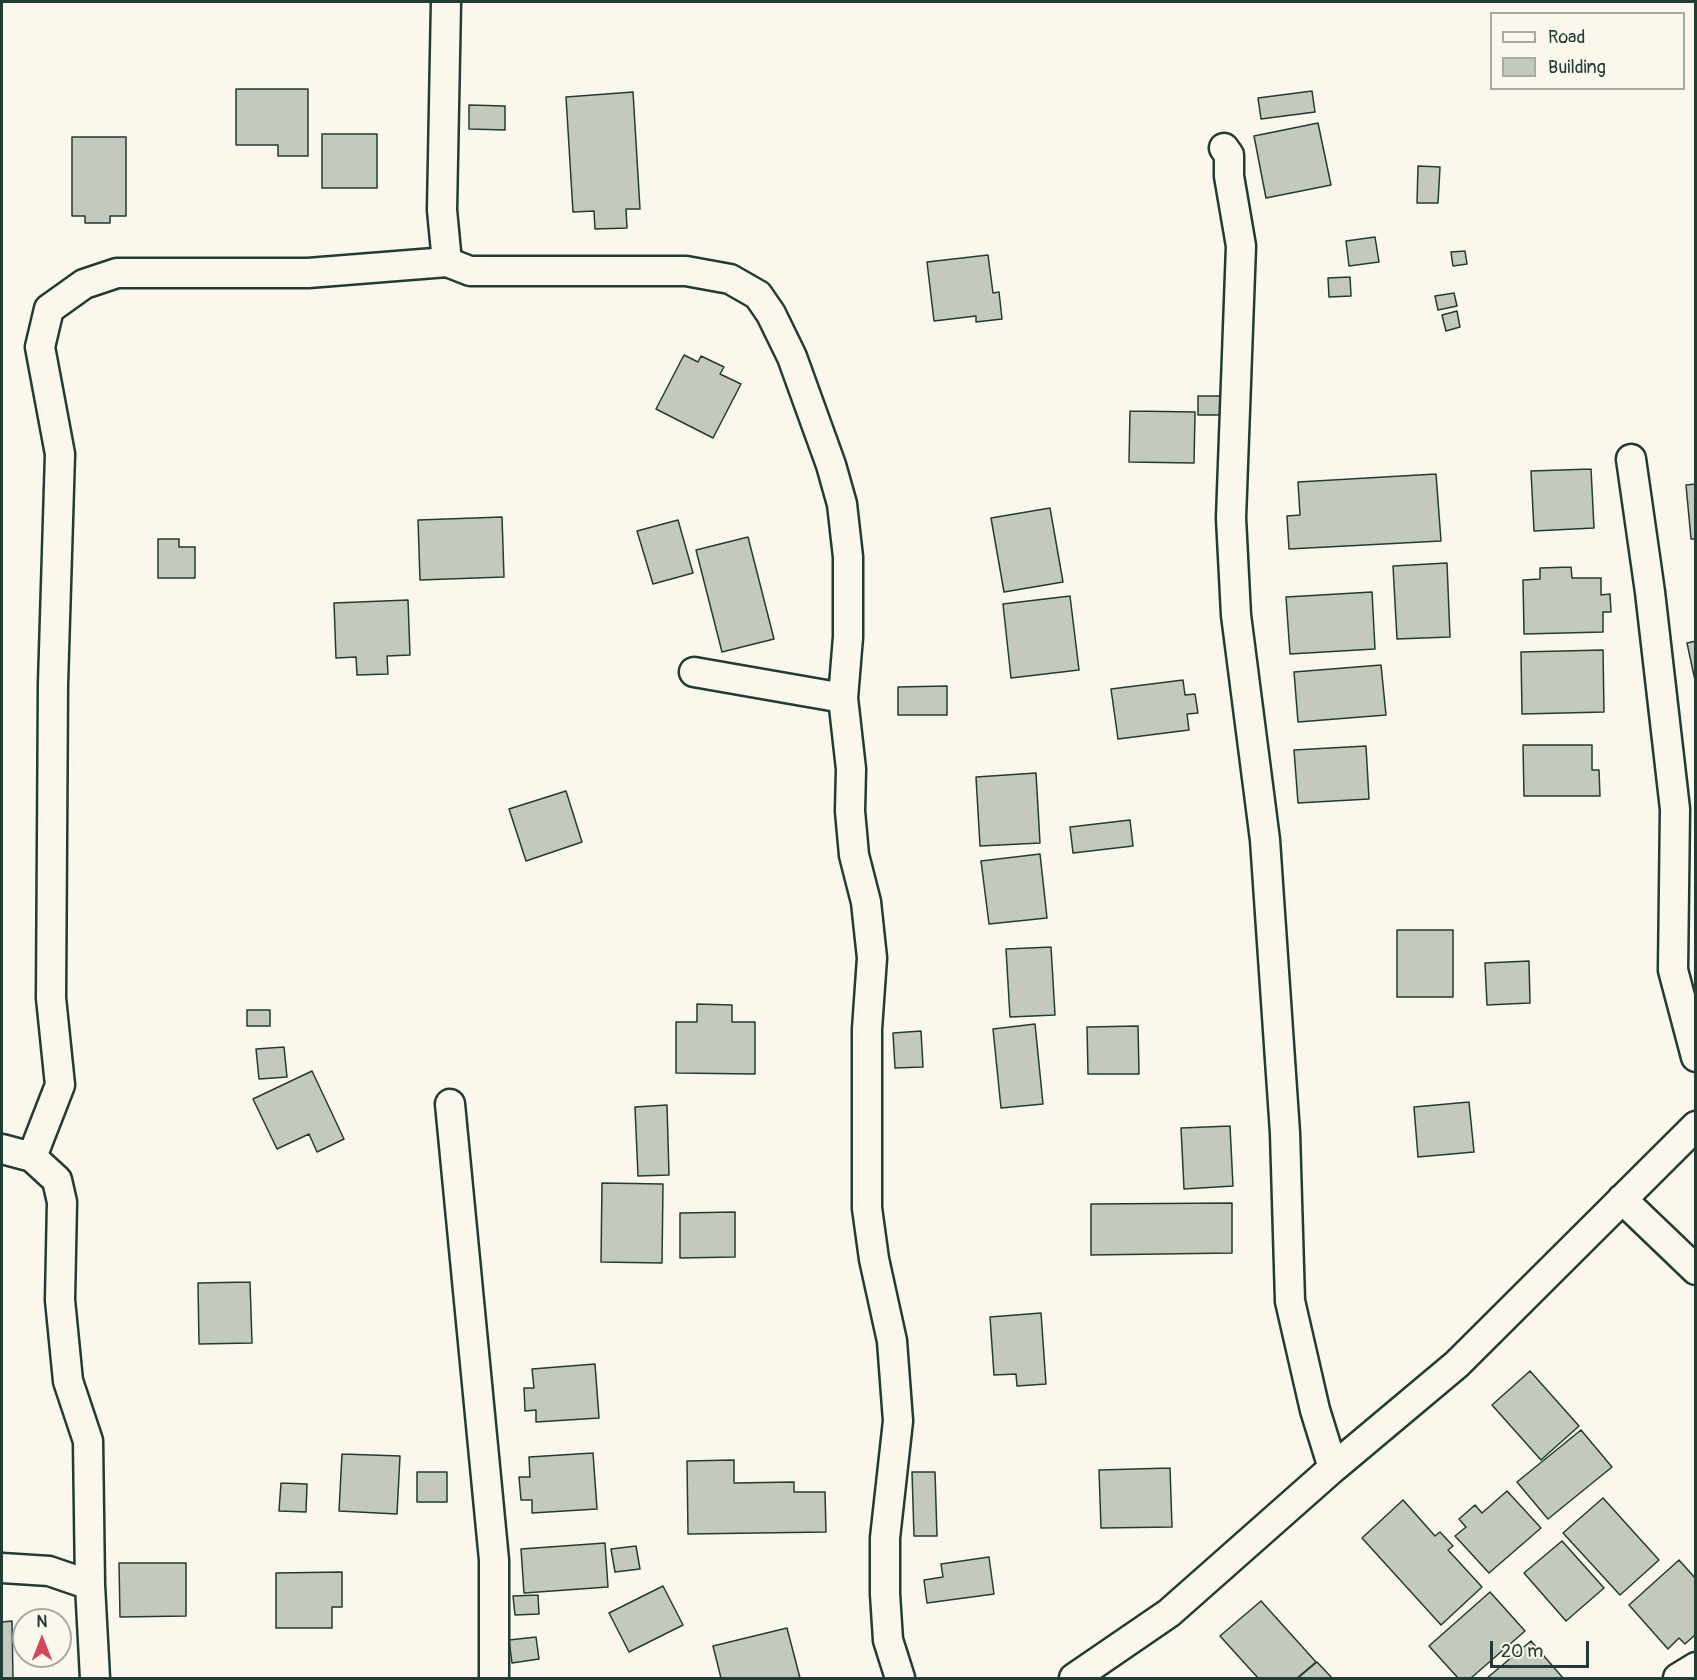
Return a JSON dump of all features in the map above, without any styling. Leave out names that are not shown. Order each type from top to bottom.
[{"type":"street","points":[[447,2],[442,210],[447,262]]},
{"type":"street","points":[[1224,148],[1229,155],[1229,176],[1241,246],[1231,518],[1236,615],[1264,840],[1285,1133],[1290,1301],[1314,1410],[1333,1468]]},
{"type":"street","points":[[32,1157],[60,1085],[51,998],[53,684],[60,454],[40,347],[49,309],[84,284],[117,273],[308,273],[447,262],[471,271],[686,271],[730,279],[758,295],[771,314],[792,357],[831,465],[842,504],[848,557],[848,637],[843,698],[851,769],[850,811],[854,855],[866,902],[872,958],[867,1029],[867,1208],[874,1259],[892,1341],[897,1410],[885,1538],[885,1583],[888,1640],[900,1678]]},
{"type":"street","points":[[1631,459],[1650,592],[1675,809],[1673,970],[1695,1057]]},
{"type":"street","points":[[694,672],[843,698]]},
{"type":"street","points":[[450,1104],[494,1560],[494,1678]]},
{"type":"street","points":[[1074,1678],[1169,1613],[1333,1468],[1457,1364],[1695,1126]]},
{"type":"street","points":[[2,1149],[32,1157],[57,1180],[62,1202],[60,1300],[68,1381],[88,1441],[90,1585],[95,1678]]},
{"type":"street","points":[[1622,1199],[1695,1270]]},
{"type":"street","points":[[2,1568],[49,1571],[90,1585]]},
{"type":"street","points":[[1678,1678],[1695,1667]]},
{"type":"building","points":[[236,89],[308,89],[308,156],[278,156],[278,145],[236,145]]},
{"type":"building","points":[[1312,91],[1315,112],[1261,119],[1258,98]]},
{"type":"building","points":[[633,92],[640,209],[626,209],[627,228],[595,229],[594,211],[573,212],[566,97]]},
{"type":"building","points":[[469,105],[505,106],[505,130],[469,129]]},
{"type":"building","points":[[1318,123],[1331,185],[1266,198],[1254,136]]},
{"type":"building","points":[[322,134],[377,134],[377,188],[322,188]]},
{"type":"building","points":[[72,137],[126,137],[126,216],[110,216],[110,223],[85,223],[85,216],[72,216]]},
{"type":"building","points":[[1418,166],[1440,167],[1438,203],[1417,203]]},
{"type":"building","points":[[1375,237],[1379,262],[1349,266],[1346,241]]},
{"type":"building","points":[[1465,251],[1467,264],[1453,266],[1451,252]]},
{"type":"building","points":[[988,255],[993,293],[999,292],[1002,319],[976,322],[976,316],[934,321],[927,262]]},
{"type":"building","points":[[1350,277],[1351,296],[1329,297],[1328,278]]},
{"type":"building","points":[[1454,293],[1457,306],[1438,310],[1435,296]]},
{"type":"building","points":[[1457,311],[1460,327],[1446,331],[1442,315]]},
{"type":"building","points":[[684,355],[698,362],[701,356],[724,367],[720,374],[741,384],[713,438],[656,409]]},
{"type":"building","points":[[1198,396],[1224,396],[1224,415],[1198,415]]},
{"type":"building","points":[[1130,411],[1195,412],[1194,463],[1129,462]]},
{"type":"building","points":[[1591,469],[1594,528],[1534,531],[1531,471]]},
{"type":"building","points":[[1436,474],[1441,541],[1289,549],[1287,516],[1300,515],[1298,482]]},
{"type":"building","points":[[1696,484],[1696,539],[1691,539],[1686,485]]},
{"type":"building","points":[[1050,508],[1063,582],[1004,592],[991,518]]},
{"type":"building","points":[[502,517],[504,577],[420,580],[418,520]]},
{"type":"building","points":[[678,520],[693,573],[653,584],[637,531]]},
{"type":"building","points":[[748,537],[774,639],[722,652],[696,550]]},
{"type":"building","points":[[158,539],[179,539],[179,547],[195,547],[195,578],[158,578]]},
{"type":"building","points":[[1447,563],[1450,637],[1397,639],[1393,566]]},
{"type":"building","points":[[1571,567],[1572,578],[1601,578],[1601,595],[1610,594],[1611,612],[1603,612],[1603,632],[1524,634],[1523,580],[1540,579],[1540,568]]},
{"type":"building","points":[[1372,592],[1375,649],[1290,654],[1286,597]]},
{"type":"building","points":[[1070,596],[1079,670],[1011,678],[1003,604]]},
{"type":"building","points":[[408,600],[410,655],[387,656],[388,674],[357,675],[356,657],[336,658],[334,603]]},
{"type":"building","points":[[1696,641],[1696,685],[1687,643]]},
{"type":"building","points":[[1603,650],[1604,712],[1522,714],[1521,652]]},
{"type":"building","points":[[1381,665],[1386,715],[1298,722],[1294,672]]},
{"type":"building","points":[[1183,680],[1185,695],[1195,694],[1198,713],[1187,714],[1189,730],[1118,739],[1111,689]]},
{"type":"building","points":[[947,686],[947,715],[898,715],[898,687]]},
{"type":"building","points":[[1523,745],[1592,745],[1592,770],[1599,770],[1600,796],[1524,796]]},
{"type":"building","points":[[1366,746],[1369,799],[1298,803],[1294,750]]},
{"type":"building","points":[[1036,773],[1040,843],[980,846],[976,777]]},
{"type":"building","points":[[566,791],[582,842],[526,861],[509,809]]},
{"type":"building","points":[[1130,820],[1133,846],[1073,853],[1070,827]]},
{"type":"building","points":[[1040,854],[1047,918],[989,924],[981,861]]},
{"type":"building","points":[[1397,930],[1453,930],[1453,997],[1397,997]]},
{"type":"building","points":[[1051,947],[1055,1015],[1010,1017],[1006,949]]},
{"type":"building","points":[[1529,961],[1530,1003],[1487,1005],[1485,963]]},
{"type":"building","points":[[697,1004],[732,1005],[732,1022],[755,1022],[755,1074],[676,1073],[676,1022],[697,1022]]},
{"type":"building","points":[[247,1010],[270,1010],[270,1026],[247,1026]]},
{"type":"building","points":[[1035,1024],[1043,1104],[1001,1108],[993,1029]]},
{"type":"building","points":[[1138,1026],[1139,1074],[1088,1074],[1087,1027]]},
{"type":"building","points":[[921,1031],[923,1067],[895,1068],[893,1033]]},
{"type":"building","points":[[284,1047],[287,1077],[259,1079],[256,1049]]},
{"type":"building","points":[[312,1071],[344,1139],[317,1152],[309,1134],[277,1149],[253,1099]]},
{"type":"building","points":[[1469,1102],[1474,1152],[1418,1157],[1414,1107]]},
{"type":"building","points":[[667,1105],[669,1175],[638,1176],[635,1107]]},
{"type":"building","points":[[1230,1126],[1233,1186],[1184,1189],[1181,1128]]},
{"type":"building","points":[[602,1183],[663,1184],[662,1263],[601,1262]]},
{"type":"building","points":[[1232,1203],[1232,1253],[1091,1255],[1091,1204]]},
{"type":"building","points":[[735,1212],[735,1257],[680,1258],[680,1213]]},
{"type":"building","points":[[250,1282],[252,1343],[199,1344],[198,1283]]},
{"type":"building","points":[[1041,1313],[1046,1384],[1017,1386],[1016,1374],[994,1375],[990,1317]]},
{"type":"building","points":[[595,1364],[599,1418],[536,1422],[536,1410],[525,1411],[524,1388],[534,1388],[532,1369]]},
{"type":"building","points":[[1530,1371],[1579,1426],[1541,1460],[1492,1405]]},
{"type":"building","points":[[1581,1430],[1612,1467],[1548,1519],[1517,1482]]},
{"type":"building","points":[[593,1453],[597,1509],[532,1513],[532,1500],[521,1500],[519,1477],[530,1477],[529,1457]]},
{"type":"building","points":[[342,1454],[400,1456],[397,1514],[339,1511]]},
{"type":"building","points":[[734,1460],[734,1483],[794,1482],[794,1492],[825,1492],[826,1532],[688,1534],[687,1461]]},
{"type":"building","points":[[1170,1468],[1172,1527],[1101,1528],[1099,1470]]},
{"type":"building","points":[[417,1472],[447,1472],[447,1502],[417,1502]]},
{"type":"building","points":[[912,1472],[935,1472],[937,1536],[914,1536]]},
{"type":"building","points":[[281,1483],[307,1484],[306,1512],[279,1511]]},
{"type":"building","points":[[1507,1491],[1541,1528],[1489,1573],[1455,1536],[1466,1527],[1459,1519],[1475,1505],[1482,1513]]},
{"type":"building","points":[[1603,1498],[1659,1560],[1620,1595],[1563,1533]]},
{"type":"building","points":[[1403,1500],[1435,1536],[1440,1532],[1453,1546],[1448,1550],[1482,1587],[1441,1625],[1362,1538]]},
{"type":"building","points":[[1562,1541],[1604,1588],[1566,1621],[1524,1573]]},
{"type":"building","points":[[605,1543],[608,1587],[524,1593],[521,1549]]},
{"type":"building","points":[[636,1546],[640,1569],[615,1572],[611,1549]]},
{"type":"building","points":[[989,1557],[994,1594],[927,1603],[924,1580],[943,1577],[941,1564]]},
{"type":"building","points":[[1679,1560],[1696,1579],[1696,1634],[1685,1644],[1679,1638],[1668,1649],[1629,1605]]},
{"type":"building","points":[[119,1563],[186,1563],[186,1616],[120,1617]]},
{"type":"building","points":[[342,1572],[342,1607],[332,1607],[332,1628],[276,1628],[276,1573]]},
{"type":"building","points":[[663,1586],[683,1625],[629,1652],[609,1613]]},
{"type":"building","points":[[1490,1592],[1525,1631],[1471,1678],[1458,1678],[1429,1646]]},
{"type":"building","points":[[538,1595],[539,1614],[515,1615],[513,1596]]},
{"type":"building","points":[[1261,1601],[1316,1662],[1297,1678],[1258,1678],[1220,1636]]},
{"type":"building","points":[[12,1621],[13,1678],[2,1678],[2,1622]]},
{"type":"building","points":[[787,1628],[800,1678],[721,1678],[713,1646]]},
{"type":"building","points":[[536,1637],[539,1659],[512,1663],[509,1640]]},
{"type":"building","points":[[1531,1641],[1563,1678],[1487,1678]]},
{"type":"building","points":[[1317,1662],[1332,1678],[1298,1678]]}]
